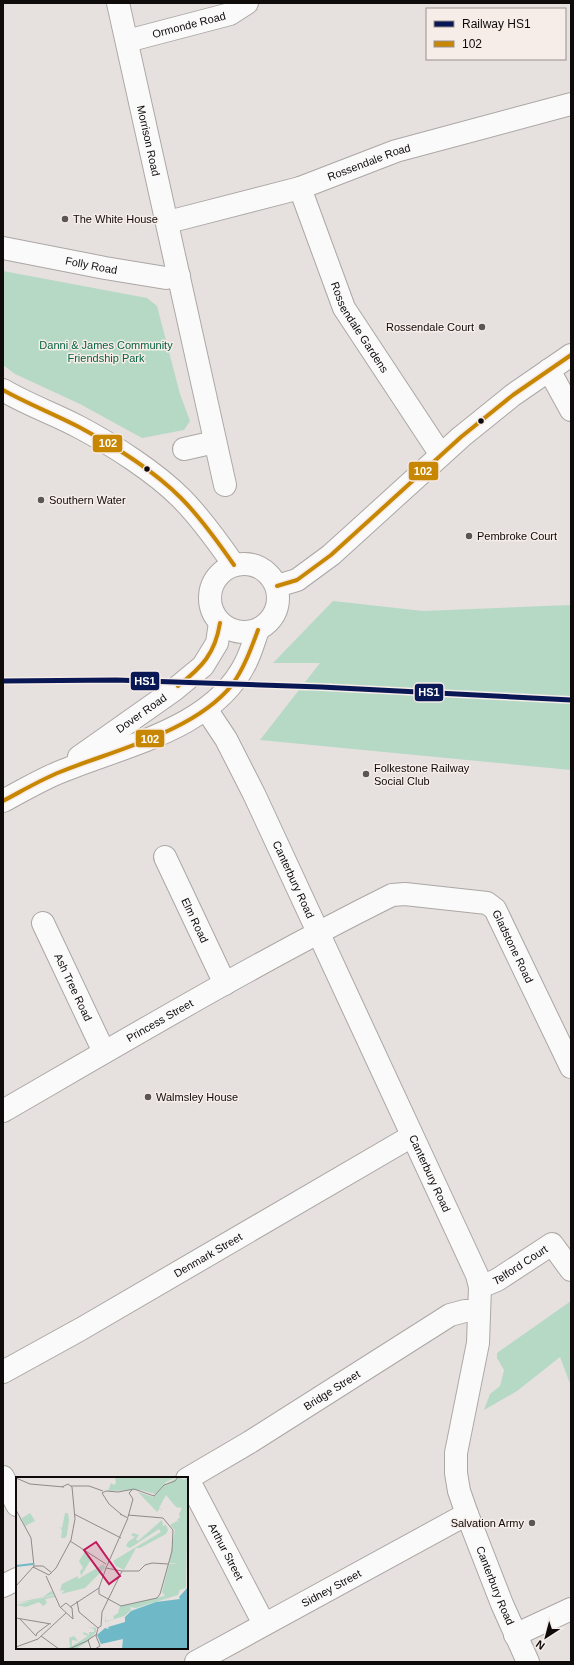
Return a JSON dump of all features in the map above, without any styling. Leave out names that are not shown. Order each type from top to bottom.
[{"type":"street","name":"Morrison Road","points":[[118,3],[168,222],[225,485]]},
{"type":"street","name":"Ormonde Road","points":[[127,40],[230,14],[247,3]]},
{"type":"street","name":"Rossendale Road","points":[[168,222],[300,188],[396,151],[571,104]]},
{"type":"street","name":"Rossendale Gardens","points":[[300,188],[344,308],[441,455]]},
{"type":"street","name":"Folly Road","points":[[3,248],[93,266],[166,278],[179,276]]},
{"type":"street","points":[[277,586],[297,580],[317,567],[441,455],[513,395],[571,355]]},
{"type":"street","points":[[549,370],[571,410]]},
{"type":"street","points":[[3,390],[80,427],[120,452],[158,479],[181,498],[234,565]]},
{"type":"street","points":[[184,449],[215,442]]},
{"type":"street","points":[[234,565],[255,565],[272,577],[277,586],[279,597],[278,607],[274,617],[267,625],[248,633],[228,629],[220,623],[213,613],[210,602],[211,590],[215,579],[223,571],[234,565]]},
{"type":"street","name":"Dover Road","points":[[59,772],[174,690],[202,666],[217,643],[220,623]]},
{"type":"street","name":"Dover Road","points":[[3,801],[59,772],[153,736],[189,720],[206,709],[224,693],[246,662],[258,630]]},
{"type":"street","name":"Canterbury Road","points":[[206,709],[226,739],[247,780],[474,1267],[480,1287],[478,1342],[456,1453],[456,1473],[459,1491],[467,1514],[515,1635],[528,1662]]},
{"type":"street","name":"Elm Road","points":[[165,857],[225,984]]},
{"type":"street","name":"Gladstone Road","points":[[317,932],[392,895],[405,894],[487,903],[496,909],[571,1067]]},
{"type":"street","name":"Ash Tree Road","points":[[43,923],[104,1052]]},
{"type":"street","name":"Princess Street","points":[[3,1111],[104,1052],[317,932]]},
{"type":"street","name":"Denmark Street","points":[[3,1372],[81,1329],[412,1136]]},
{"type":"street","name":"Telford Court","points":[[480,1287],[497,1280],[552,1244],[571,1270]]},
{"type":"street","name":"Bridge Street","points":[[188,1478],[250,1442],[450,1315],[465,1311],[479,1311]]},
{"type":"street","points":[[3,1477],[16,1503]]},
{"type":"street","name":"Arthur Street","points":[[188,1481],[264,1624]]},
{"type":"street","name":"Sidney Street","points":[[196,1662],[467,1514]]},
{"type":"street","points":[[3,1586],[16,1580]]},
{"type":"street","points":[[515,1635],[571,1608]]},
{"type":"green space","name":"Danni & James Community Friendship Park","points":[[3,271],[147,298],[157,306],[180,394],[190,421],[184,430],[142,438],[80,404],[15,374],[3,365]]},
{"type":"green space","points":[[333,601],[423,611],[571,605],[571,770],[260,740],[320,663],[273,663]]},
{"type":"green space","points":[[571,1301],[571,1386],[560,1357],[517,1391],[484,1410],[490,1394],[500,1386],[504,1370],[497,1358],[497,1353]]},
{"type":"rail line","name":"HS1","points":[[3,681],[116,680],[321,687],[571,700]]},
{"type":"transit line","name":"102","points":[[277,586],[297,580],[331,555],[461,437],[513,395],[571,355]]},
{"type":"transit line","name":"102","points":[[3,390],[79,427],[106,442],[158,477],[181,498],[209,530],[234,565]]},
{"type":"transit line","name":"102","points":[[178,686],[201,666],[211,652],[218,634],[220,623]]},
{"type":"transit line","name":"102","points":[[3,801],[53,775],[152,738],[197,715],[216,701],[232,685],[244,665],[258,630]]},
{"type":"place","name":"The White House","points":[[65,219]]},
{"type":"place","name":"Rossendale Court","points":[[482,327]]},
{"type":"place","name":"Southern Water","points":[[41,500]]},
{"type":"place","name":"Pembroke Court","points":[[469,536]]},
{"type":"place","name":"Folkestone Railway Social Club","points":[[366,774]]},
{"type":"place","name":"Walmsley House","points":[[148,1097]]},
{"type":"place","name":"Salvation Army","points":[[532,1523]]}]
